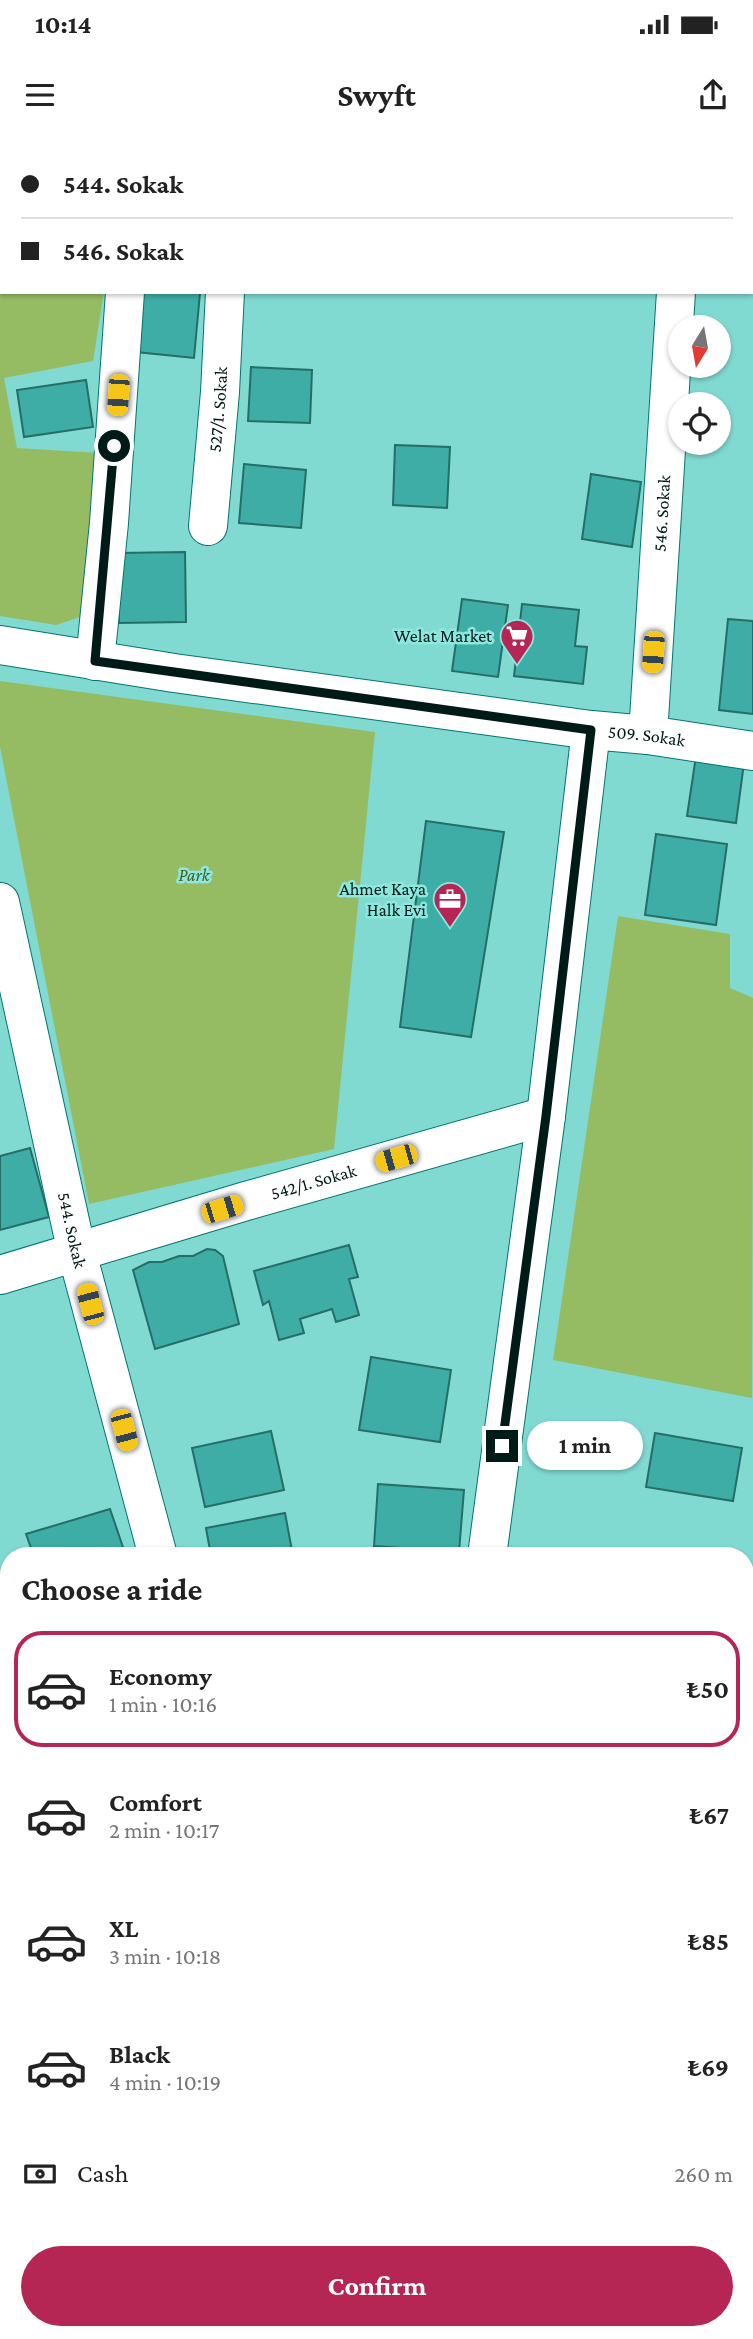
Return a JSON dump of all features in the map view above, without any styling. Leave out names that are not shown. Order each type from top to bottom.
[{"type":"street","points":[[95,661],[109,523],[125,294]]},
{"type":"street","name":"527/1. Sokak","points":[[208,526],[220,392],[225,294]]},
{"type":"street","name":"546. Sokak","points":[[648,735],[676,294]]},
{"type":"street","name":"509. Sokak","points":[[0,645],[95,661],[753,751]]},
{"type":"street","points":[[488,1547],[546,1116],[591,730]]},
{"type":"street","name":"544. Sokak","points":[[0,902],[77,1253],[156,1547]]},
{"type":"street","name":"542/1. Sokak","points":[[0,1275],[246,1201],[546,1116]]},
{"type":"green space","points":[[0,294],[104,294],[93,361],[4,378],[17,448],[100,453],[83,616],[56,625],[0,616]]},
{"type":"green space","name":"Park","points":[[0,681],[375,732],[334,1149],[89,1204],[0,747]]},
{"type":"green space","points":[[618,916],[730,934],[730,988],[753,998],[752,1398],[553,1360]]},
{"type":"building","points":[[142,294],[200,294],[194,358],[136,352]]},
{"type":"building","points":[[251,367],[312,370],[310,423],[248,421]]},
{"type":"building","points":[[86,380],[93,427],[24,437],[17,390]]},
{"type":"building","points":[[395,445],[450,447],[447,508],[393,505]]},
{"type":"building","points":[[244,464],[306,470],[301,528],[239,523]]},
{"type":"building","points":[[591,474],[641,482],[632,547],[582,539]]},
{"type":"building","points":[[185,552],[186,622],[119,623],[118,553]]},
{"type":"building","points":[[462,599],[508,605],[498,677],[452,671]]},
{"type":"building","points":[[522,604],[579,610],[575,646],[587,647],[583,684],[514,676]]},
{"type":"building","points":[[728,619],[753,621],[753,714],[719,710]]},
{"type":"building","points":[[696,756],[744,763],[736,823],[687,816]]},
{"type":"building","name":"Ahmet Kaya Halk Evi","points":[[426,821],[504,832],[471,1037],[400,1027]]},
{"type":"building","points":[[656,834],[727,844],[716,925],[645,915]]},
{"type":"building","points":[[30,1148],[49,1217],[0,1230],[0,1156]]},
{"type":"building","points":[[349,1245],[358,1277],[349,1279],[359,1315],[336,1322],[332,1309],[300,1319],[304,1333],[279,1340],[269,1301],[263,1305],[254,1271]]},
{"type":"building","points":[[207,1249],[215,1250],[223,1256],[239,1324],[155,1349],[133,1270],[149,1262],[193,1256]]},
{"type":"building","points":[[371,1357],[451,1370],[440,1442],[359,1430]]},
{"type":"building","points":[[271,1431],[284,1490],[205,1507],[192,1448]]},
{"type":"building","points":[[655,1433],[742,1448],[733,1501],[646,1487]]},
{"type":"building","points":[[378,1484],[464,1490],[459,1547],[374,1546]]},
{"type":"building","points":[[110,1509],[123,1547],[31,1547],[26,1534]]},
{"type":"building","points":[[285,1513],[291,1547],[209,1547],[206,1528]]},
{"type":"place","name":"Welat Market","points":[[517,666]]},
{"type":"place","name":"Ahmet Kaya Halk Evi","points":[[450,929]]},
{"type":"route","points":[[114,446],[95,661],[591,730],[546,1116],[502,1446]]}]
